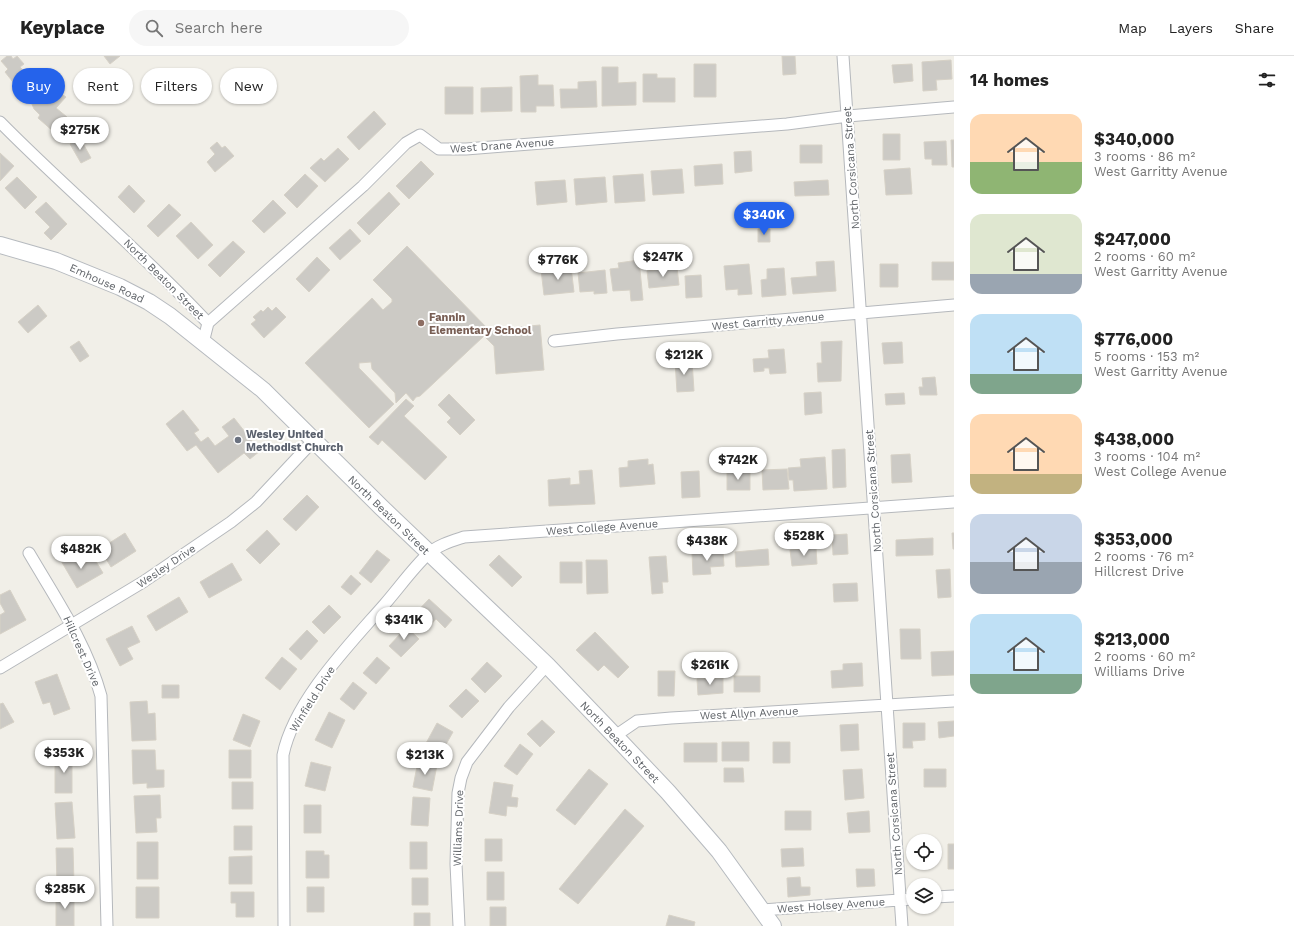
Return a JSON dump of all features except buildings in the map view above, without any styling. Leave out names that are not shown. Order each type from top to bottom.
[{"type":"main road","name":"Emhouse Road","points":[[0,245],[56,260],[120,287],[148,302],[203,343]]},
{"type":"main road","name":"North Beaton Street","points":[[203,343],[263,390],[429,553],[547,665],[668,792],[719,851],[773,926]]},
{"type":"street","name":"North Corsicana Street","points":[[843,56],[875,508],[902,926]]},
{"type":"street","points":[[848,116],[954,107]]},
{"type":"street","name":"West Drane Avenue","points":[[208,323],[363,186],[406,143],[420,135],[439,149],[466,149],[787,124],[848,116]]},
{"type":"street","name":"North Beaton Street","points":[[0,122],[100,216],[208,323],[203,343]]},
{"type":"street","name":"West Garritty Avenue","points":[[554,341],[861,312],[954,305]]},
{"type":"street","name":"Wesley Drive","points":[[0,668],[143,582],[231,522],[256,502],[314,440]]},
{"type":"street","name":"West College Avenue","points":[[429,553],[452,541],[464,537],[954,502]]},
{"type":"street","name":"Hillcrest Drive","points":[[29,553],[72,625],[96,678],[101,696],[107,926]]},
{"type":"street","name":"Winfield Drive","points":[[284,926],[284,755],[286,739],[306,703],[332,665],[429,553]]},
{"type":"street","name":"Williams Drive","points":[[459,926],[456,864],[458,793],[461,778],[467,762],[509,707],[547,665]]},
{"type":"street","name":"West Allyn Avenue","points":[[615,736],[637,722],[671,718],[954,701]]},
{"type":"street","points":[[942,897],[954,896]]},
{"type":"street","name":"West Holsey Avenue","points":[[762,910],[906,900]]},
{"type":"place","name":"Fannin Elementary School","points":[[421,323]]},
{"type":"place","name":"Wesley United Methodist Church","points":[[238,440]]}]
